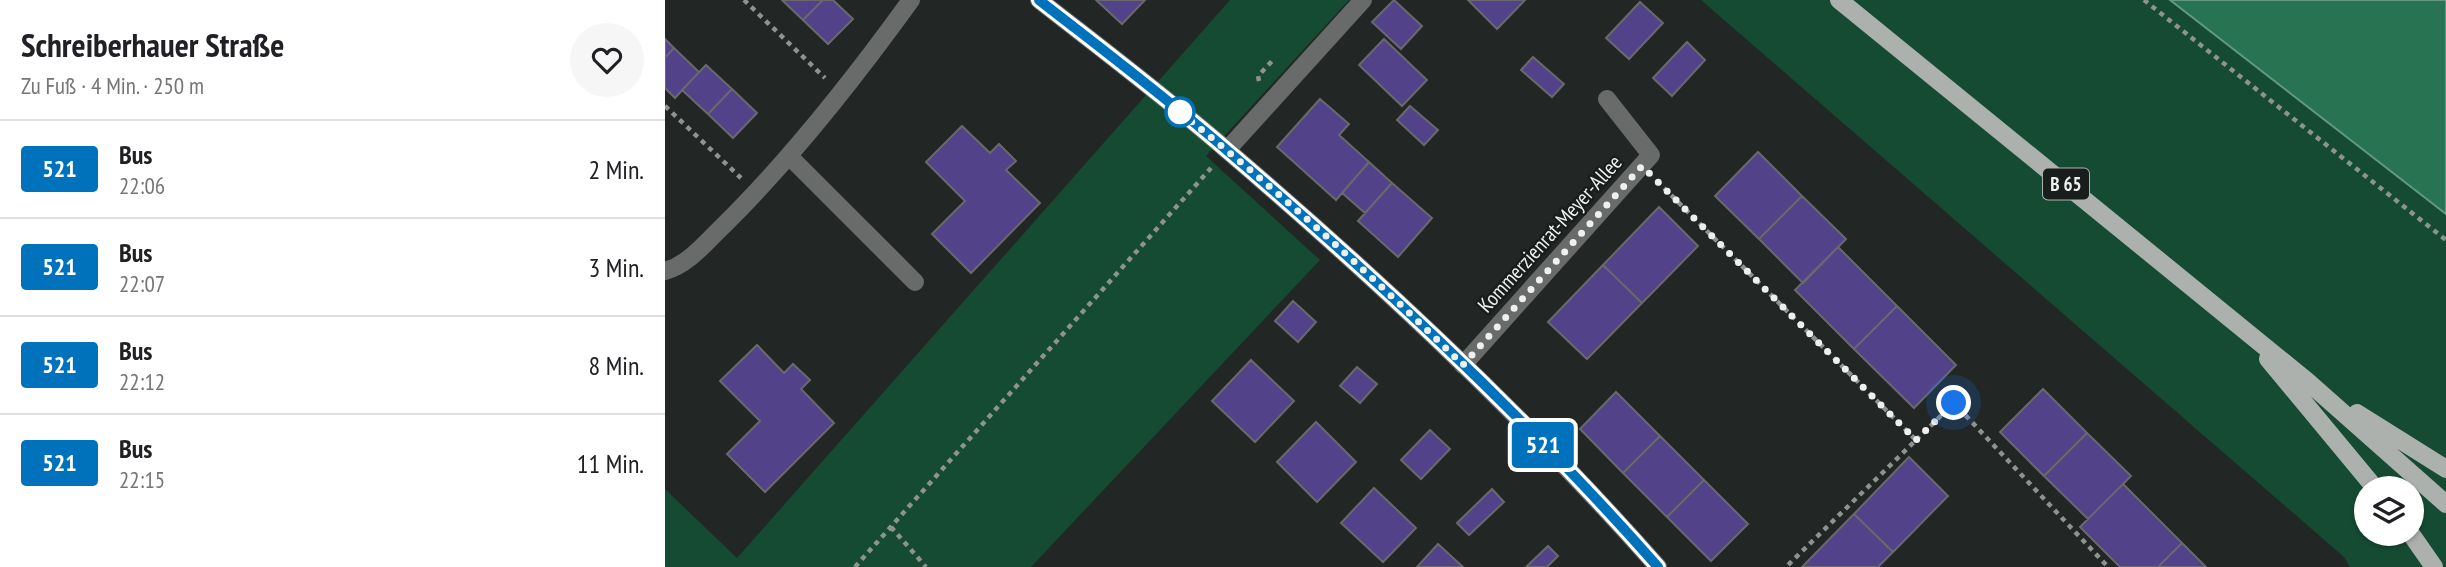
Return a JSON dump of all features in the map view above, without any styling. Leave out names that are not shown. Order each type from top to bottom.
[{"type":"main road","name":"B 65","points":[[1839,0],[2307,381],[2446,504]]},
{"type":"main road","points":[[2243,329],[2365,476]]},
{"type":"main road","points":[[2307,381],[2446,469]]},
{"type":"main road","points":[[2419,546],[2434,567]]},
{"type":"street","points":[[665,271],[675,268],[696,252],[757,193],[841,93],[911,0]]},
{"type":"street","points":[[1039,0],[1227,150],[1328,238],[1463,365],[1658,567]]},
{"type":"street","points":[[1227,150],[1363,0]]},
{"type":"street","name":"Kommerzienrat-Meyer-Allee","points":[[1463,365],[1651,155],[1607,99]]},
{"type":"street","points":[[789,156],[915,282]]},
{"type":"path","points":[[744,0],[841,93]]},
{"type":"path","points":[[2144,0],[2446,240]]},
{"type":"path","points":[[665,106],[757,193]]},
{"type":"path","points":[[855,567],[1227,150]]},
{"type":"path","points":[[1642,166],[1916,440]]},
{"type":"path","points":[[1786,567],[1954,403],[2108,567]]},
{"type":"path","points":[[891,527],[926,567]]},
{"type":"shaded area","points":[[1230,0],[1349,0],[1206,156],[1320,260],[1031,567],[665,567],[665,489],[737,558]]},
{"type":"shaded area","points":[[1701,0],[2170,0],[2446,214],[2446,567],[2350,567],[2344,557]]},
{"type":"shaded area","points":[[2170,0],[2446,0],[2446,214]]},
{"type":"building","points":[[782,0],[823,0],[803,20]]},
{"type":"building","points":[[823,0],[833,0],[853,19],[828,44],[803,20]]},
{"type":"building","points":[[1096,0],[1145,0],[1122,24]]},
{"type":"building","points":[[1394,0],[1422,26],[1401,49],[1372,22]]},
{"type":"building","points":[[1468,0],[1525,0],[1497,29]]},
{"type":"building","points":[[1640,2],[1663,23],[1629,59],[1606,38]]},
{"type":"building","points":[[665,39],[674,48],[665,58]]},
{"type":"building","points":[[1384,39],[1427,80],[1402,106],[1359,65]]},
{"type":"building","points":[[1687,42],[1705,60],[1672,96],[1653,78]]},
{"type":"building","points":[[674,48],[699,72],[675,98],[665,88],[665,58]]},
{"type":"building","points":[[1533,57],[1564,84],[1552,97],[1521,70]]},
{"type":"building","points":[[706,65],[732,89],[708,114],[682,90]]},
{"type":"building","points":[[732,89],[757,113],[733,138],[708,114]]},
{"type":"building","points":[[1320,99],[1349,124],[1339,135],[1369,162],[1336,200],[1277,147]]},
{"type":"building","points":[[1410,106],[1438,130],[1424,145],[1397,120]]},
{"type":"building","points":[[962,126],[990,153],[999,144],[1016,161],[1006,170],[1040,203],[971,273],[932,234],[965,201],[926,162]]},
{"type":"building","points":[[1758,152],[1802,196],[1759,239],[1715,196]]},
{"type":"building","points":[[1369,162],[1392,183],[1365,213],[1342,193]]},
{"type":"building","points":[[1392,183],[1432,218],[1398,257],[1358,221]]},
{"type":"building","points":[[1802,196],[1846,239],[1803,283],[1759,239]]},
{"type":"building","points":[[1659,207],[1698,246],[1642,303],[1603,265]]},
{"type":"building","points":[[1838,247],[1897,306],[1854,349],[1795,290]]},
{"type":"building","points":[[1603,265],[1642,303],[1587,359],[1548,322]]},
{"type":"building","points":[[1293,301],[1316,322],[1298,342],[1275,321]]},
{"type":"building","points":[[1897,306],[1956,365],[1914,408],[1854,349]]},
{"type":"building","points":[[757,345],[784,373],[793,364],[810,380],[801,389],[834,423],[765,492],[727,454],[760,421],[720,381]]},
{"type":"building","points":[[1251,360],[1294,401],[1255,442],[1212,401]]},
{"type":"building","points":[[1357,367],[1377,384],[1360,403],[1340,386]]},
{"type":"building","points":[[2043,389],[2087,433],[2044,476],[2000,432]]},
{"type":"building","points":[[1616,392],[1660,436],[1623,473],[1580,429]]},
{"type":"building","points":[[1316,422],[1356,462],[1317,502],[1277,462]]},
{"type":"building","points":[[1430,430],[1450,449],[1421,479],[1401,460]]},
{"type":"building","points":[[2087,433],[2131,476],[2088,519],[2044,476]]},
{"type":"building","points":[[1660,436],[1704,480],[1667,517],[1623,473]]},
{"type":"building","points":[[1909,457],[1948,496],[1893,552],[1854,514]]},
{"type":"building","points":[[1704,480],[1748,524],[1711,561],[1667,517]]},
{"type":"building","points":[[2123,484],[2182,543],[2158,567],[2120,567],[2080,527]]},
{"type":"building","points":[[1374,488],[1416,528],[1383,562],[1341,523]]},
{"type":"building","points":[[1492,489],[1504,502],[1469,535],[1457,523]]},
{"type":"building","points":[[1854,514],[1893,552],[1878,567],[1802,567]]},
{"type":"building","points":[[2182,543],[2206,567],[2158,567]]},
{"type":"building","points":[[1438,544],[1463,567],[1417,567]]},
{"type":"building","points":[[1548,546],[1558,556],[1547,567],[1526,567]]},
{"type":"bus line","name":"521","points":[[1039,0],[1227,150],[1328,238],[1428,330],[1580,483],[1658,567]]},
{"type":"route","points":[[1180,112],[1176,109],[1328,238],[1463,365],[1642,166],[1916,440],[1954,403]]}]
